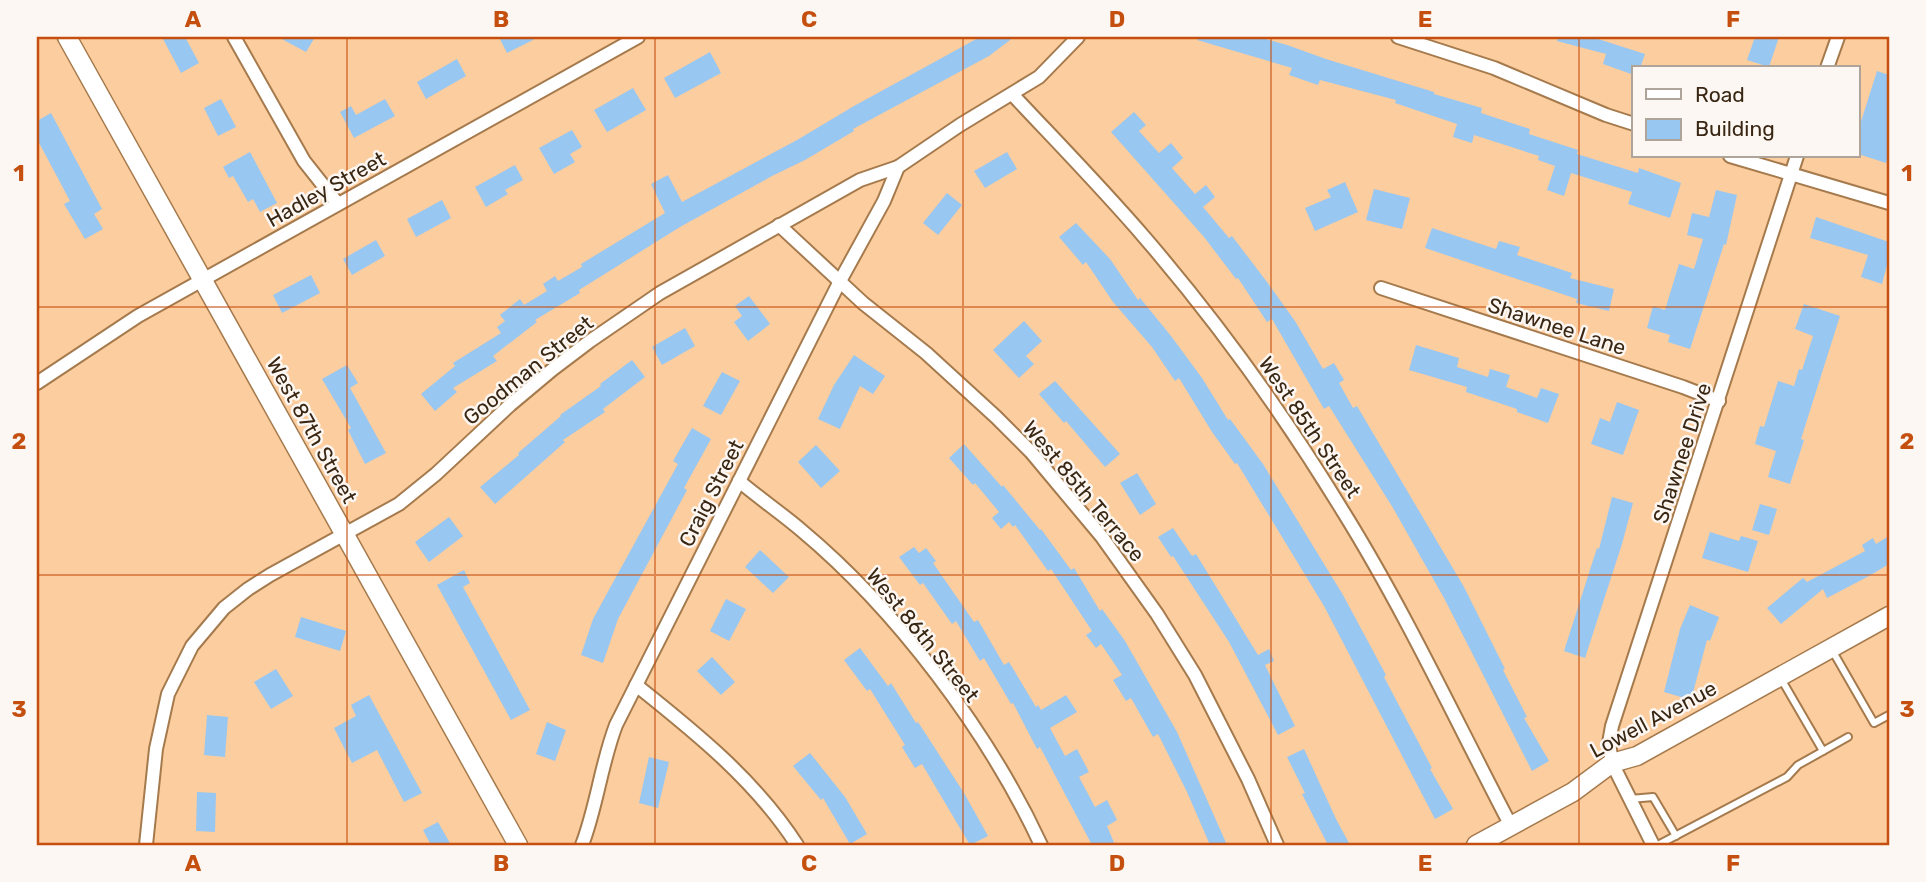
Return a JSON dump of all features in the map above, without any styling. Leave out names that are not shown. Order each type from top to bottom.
[{"type":"street","name":"West 87th Street","points":[[67,37],[518,845]]},
{"type":"street","points":[[234,37],[304,161],[338,204]]},
{"type":"street","name":"Hadley Street","points":[[37,383],[138,316],[638,37]]},
{"type":"street","name":"Goodman Street","points":[[146,845],[160,729],[168,694],[192,646],[224,608],[248,589],[399,504],[436,474],[510,405],[590,341],[660,293],[860,180],[898,167],[1045,72],[1078,37]]},
{"type":"street","points":[[1398,37],[1494,68],[1632,123]]},
{"type":"street","points":[[1828,66],[1838,37]]},
{"type":"street","name":"West 85th Street","points":[[1012,94],[1089,175],[1152,247],[1224,337],[1301,446],[1380,575],[1511,826]]},
{"type":"street","points":[[1737,158],[1889,203]]},
{"type":"street","name":"Shawnee Drive","points":[[1612,763],[1609,743],[1612,726],[1796,158]]},
{"type":"street","name":"Craig Street","points":[[582,845],[608,746],[636,685],[738,481],[884,201],[898,167]]},
{"type":"street","name":"West 85th Terrace","points":[[779,225],[863,303],[926,353],[996,417],[1039,462],[1102,537],[1157,614],[1195,675],[1248,779],[1277,845]]},
{"type":"street","name":"Shawnee Lane","points":[[1381,288],[1719,401]]},
{"type":"street","name":"West 86th Street","points":[[738,481],[803,531],[844,570],[924,659],[998,766],[1041,845]]},
{"type":"street","name":"Lowell Avenue","points":[[1476,845],[1573,792],[1612,763],[1637,756],[1888,619]]},
{"type":"street","points":[[636,685],[725,760],[759,795],[797,845]]},
{"type":"street","points":[[1612,763],[1656,845]]},
{"type":"lane","points":[[1831,648],[1874,723],[1889,715]]},
{"type":"lane","points":[[1780,677],[1823,751]]},
{"type":"lane","points":[[1656,845],[1787,777],[1798,765],[1848,737]]},
{"type":"lane","points":[[1630,799],[1653,797],[1676,836]]},
{"type":"building","points":[[162,37],[185,37],[199,63],[181,73]]},
{"type":"building","points":[[278,37],[315,37],[306,52]]},
{"type":"building","points":[[499,37],[539,37],[507,53]]},
{"type":"building","points":[[980,37],[1014,37],[989,56],[680,227],[579,290],[580,293],[535,320],[537,322],[493,356],[497,361],[453,388],[457,392],[435,411],[421,394],[455,366],[453,363],[501,333],[497,327],[505,321],[500,315],[520,299],[524,305],[547,291],[543,284],[555,276],[558,281],[665,213],[651,184],[668,175],[682,202]]},
{"type":"building","points":[[1198,37],[1259,37],[1287,45],[1482,108],[1481,113],[1530,129],[1529,134],[1578,150],[1577,154],[1638,173],[1639,168],[1681,183],[1670,218],[1628,204],[1632,192],[1571,173],[1564,196],[1547,190],[1555,166],[1538,160],[1539,156],[1474,135],[1472,143],[1453,137],[1457,124],[1395,103],[1396,100],[1320,80],[1318,85],[1289,75],[1292,68],[1197,40]]},
{"type":"building","points":[[1558,37],[1592,37],[1645,54],[1641,66],[1632,66],[1632,74],[1603,64],[1606,54],[1557,41]]},
{"type":"building","points":[[1755,37],[1779,37],[1769,66],[1747,60]]},
{"type":"building","points":[[710,52],[721,73],[675,98],[664,78]]},
{"type":"building","points":[[457,59],[466,76],[426,99],[417,82]]},
{"type":"building","points":[[1877,71],[1889,75],[1889,154],[1886,163],[1860,155],[1860,125]]},
{"type":"building","points":[[633,88],[646,110],[607,132],[594,110]]},
{"type":"building","points":[[221,99],[236,127],[218,136],[204,108]]},
{"type":"building","points":[[385,99],[395,116],[354,138],[340,112],[351,106],[356,115]]},
{"type":"building","points":[[1134,112],[1146,125],[1139,131],[1159,153],[1171,143],[1183,158],[1172,168],[1195,194],[1206,185],[1215,197],[1203,207],[1229,238],[1232,236],[1267,282],[1295,321],[1323,369],[1334,363],[1344,380],[1339,383],[1353,408],[1357,406],[1464,587],[1527,717],[1524,718],[1549,761],[1532,771],[1444,598],[1393,508],[1329,406],[1324,409],[1272,319],[1267,322],[1238,278],[1236,279],[1204,237],[1111,132]]},
{"type":"building","points":[[51,113],[102,209],[94,214],[103,229],[85,239],[64,204],[70,201],[37,139],[37,121]]},
{"type":"building","points":[[572,130],[582,147],[570,154],[575,162],[554,174],[539,148]]},
{"type":"building","points":[[250,152],[277,203],[260,212],[253,199],[248,202],[233,176],[229,178],[223,167]]},
{"type":"building","points":[[1007,152],[1017,169],[985,188],[974,171]]},
{"type":"building","points":[[515,165],[523,180],[505,190],[508,194],[486,207],[475,187]]},
{"type":"building","points":[[1345,182],[1358,212],[1315,231],[1305,208],[1331,197],[1327,190]]},
{"type":"building","points":[[1374,189],[1410,198],[1402,229],[1366,220]]},
{"type":"building","points":[[1716,190],[1737,195],[1726,245],[1724,244],[1690,349],[1668,342],[1670,335],[1647,328],[1653,306],[1665,310],[1679,264],[1694,269],[1703,239],[1687,235],[1692,213],[1709,217]]},
{"type":"building","points":[[947,193],[962,205],[938,235],[923,223]]},
{"type":"building","points":[[442,200],[451,218],[416,237],[407,219]]},
{"type":"building","points":[[1816,217],[1889,242],[1889,258],[1882,284],[1861,277],[1868,255],[1810,238]]},
{"type":"building","points":[[1076,223],[1110,259],[1138,300],[1140,298],[1171,336],[1228,420],[1230,419],[1263,464],[1343,595],[1386,675],[1384,677],[1432,768],[1430,769],[1453,809],[1435,819],[1324,606],[1237,463],[1235,464],[1212,432],[1179,378],[1175,381],[1152,347],[1113,302],[1086,262],[1083,265],[1059,237]]},
{"type":"building","points":[[1432,228],[1496,249],[1499,241],[1520,247],[1517,255],[1572,273],[1570,278],[1614,289],[1609,311],[1576,303],[1577,299],[1425,248]]},
{"type":"building","points":[[376,240],[385,256],[352,275],[343,259]]},
{"type":"building","points":[[311,275],[320,293],[282,313],[273,295]]},
{"type":"building","points":[[749,296],[770,324],[748,341],[734,322],[742,316],[735,306]]},
{"type":"building","points":[[1804,304],[1840,316],[1801,439],[1804,440],[1790,484],[1768,477],[1776,451],[1755,444],[1760,426],[1764,427],[1778,381],[1794,386],[1799,369],[1802,370],[1813,336],[1795,329]]},
{"type":"building","points":[[1024,321],[1042,341],[1026,356],[1034,364],[1019,378],[993,350]]},
{"type":"building","points":[[685,328],[695,346],[662,365],[652,347]]},
{"type":"building","points":[[1416,345],[1459,358],[1457,367],[1488,377],[1490,369],[1510,375],[1506,387],[1537,398],[1541,388],[1559,394],[1548,423],[1517,412],[1517,409],[1466,392],[1467,387],[1409,370]]},
{"type":"building","points":[[854,355],[885,376],[873,394],[860,386],[840,429],[818,419],[834,385]]},
{"type":"building","points":[[632,360],[645,377],[603,409],[605,412],[563,440],[565,442],[495,504],[480,487],[519,455],[518,453],[560,415]]},
{"type":"building","points":[[347,365],[358,383],[350,388],[386,453],[365,464],[348,430],[351,428],[322,379]]},
{"type":"building","points":[[722,372],[740,381],[721,415],[703,406]]},
{"type":"building","points":[[1055,381],[1120,454],[1105,467],[1039,394]]},
{"type":"building","points":[[1617,402],[1639,410],[1623,455],[1591,444],[1600,418],[1610,422]]},
{"type":"building","points":[[692,428],[711,439],[618,619],[603,663],[581,655],[593,619],[678,464],[673,461]]},
{"type":"building","points":[[964,444],[1041,529],[1071,570],[1074,568],[1100,611],[1102,609],[1125,641],[1177,732],[1227,845],[1210,845],[1158,734],[1153,737],[1131,698],[1126,701],[1113,680],[1122,675],[1101,644],[1096,648],[1086,635],[1092,631],[1051,569],[1048,571],[1015,525],[1013,527],[1009,522],[1001,529],[992,518],[999,512],[949,458]]},
{"type":"building","points":[[816,445],[840,471],[821,488],[798,462]]},
{"type":"building","points":[[1137,473],[1156,504],[1140,515],[1120,483]]},
{"type":"building","points":[[1612,497],[1633,503],[1585,658],[1564,651],[1597,548],[1599,549]]},
{"type":"building","points":[[1760,504],[1777,509],[1769,535],[1752,530]]},
{"type":"building","points":[[449,517],[463,536],[429,562],[415,542]]},
{"type":"building","points":[[1173,528],[1192,556],[1196,554],[1258,655],[1269,649],[1274,661],[1265,665],[1295,726],[1278,735],[1229,642],[1158,537]]},
{"type":"building","points":[[1710,532],[1739,541],[1741,536],[1758,541],[1748,572],[1702,558]]},
{"type":"building","points":[[1889,536],[1889,564],[1869,576],[1827,598],[1823,589],[1781,624],[1767,608],[1803,578],[1807,582],[1865,551],[1862,545],[1873,538],[1876,544]]},
{"type":"building","points":[[914,547],[919,553],[926,548],[936,561],[933,563],[974,622],[978,620],[1004,665],[1009,662],[1036,707],[1038,705],[1041,710],[1066,695],[1077,712],[1050,728],[1065,756],[1077,749],[1089,772],[1079,777],[1095,807],[1107,800],[1117,820],[1107,826],[1115,845],[1092,845],[1040,747],[1037,749],[1013,703],[1011,704],[984,658],[980,661],[956,621],[952,624],[923,583],[920,585],[899,557]]},
{"type":"building","points":[[760,550],[789,577],[773,593],[745,567]]},
{"type":"building","points":[[464,570],[470,583],[463,587],[530,710],[511,720],[437,585]]},
{"type":"building","points":[[726,599],[746,609],[729,641],[710,631]]},
{"type":"building","points":[[1690,605],[1719,617],[1710,641],[1707,640],[1691,700],[1664,692],[1680,629]]},
{"type":"building","points":[[301,617],[346,631],[340,651],[295,637]]},
{"type":"building","points":[[860,648],[888,686],[891,683],[916,723],[918,722],[988,836],[970,845],[922,764],[915,768],[902,747],[905,745],[870,689],[867,691],[844,660]]},
{"type":"building","points":[[712,657],[735,682],[721,695],[697,671]]},
{"type":"building","points":[[276,669],[293,696],[271,709],[254,682]]},
{"type":"building","points":[[369,695],[422,793],[404,802],[377,750],[352,763],[334,728],[356,716],[351,705]]},
{"type":"building","points":[[207,715],[228,717],[225,757],[204,755]]},
{"type":"building","points":[[547,722],[566,730],[555,761],[536,754]]},
{"type":"building","points":[[1304,749],[1350,845],[1328,845],[1302,794],[1305,793],[1287,757]]},
{"type":"building","points":[[810,753],[845,797],[867,834],[850,844],[823,798],[821,800],[793,766]]},
{"type":"building","points":[[649,757],[669,762],[658,808],[639,803]]},
{"type":"building","points":[[197,792],[216,793],[215,832],[196,831]]},
{"type":"building","points":[[438,822],[451,845],[431,845],[423,830]]}]
